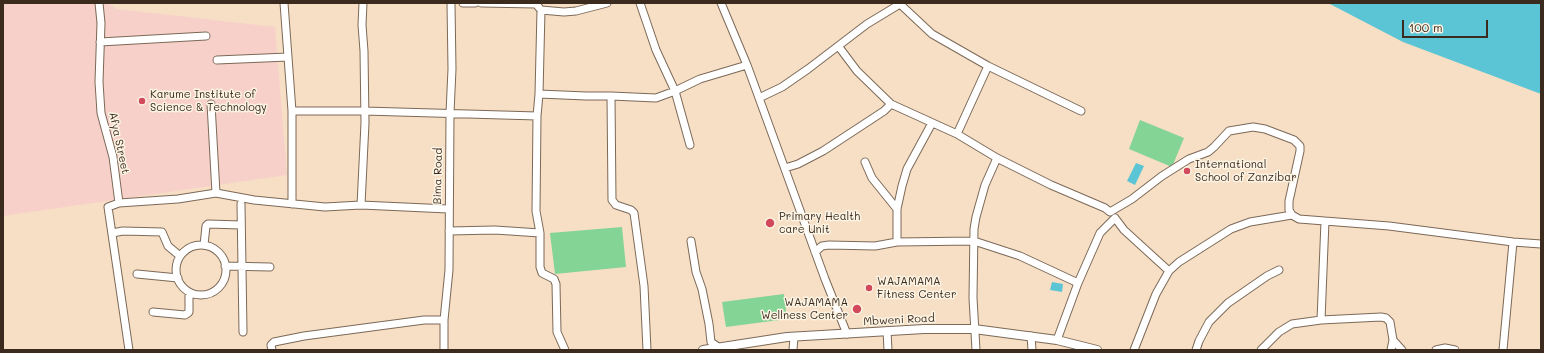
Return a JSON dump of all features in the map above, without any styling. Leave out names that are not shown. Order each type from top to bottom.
[{"type":"street","name":"Afya Street","points":[[98,3],[101,23],[99,82],[101,113],[113,157],[119,203]]},
{"type":"street","points":[[284,3],[292,111],[292,204]]},
{"type":"street","points":[[361,205],[364,151],[363,3]]},
{"type":"street","name":"Bima Road","points":[[444,350],[444,320],[449,270],[448,209],[452,69],[451,3]]},
{"type":"street","points":[[463,3],[475,3]]},
{"type":"street","points":[[481,3],[536,4],[541,10],[537,116],[536,211],[540,233],[540,267],[542,273],[554,279],[556,284],[557,332],[565,350]]},
{"type":"street","points":[[541,10],[564,12],[576,11],[607,3]]},
{"type":"street","points":[[640,3],[656,50],[675,91],[690,145]]},
{"type":"street","points":[[721,3],[747,65],[780,159],[785,168],[836,309],[847,334]]},
{"type":"street","points":[[759,98],[782,87],[838,47],[867,24],[900,4],[932,34],[988,66],[1081,111]]},
{"type":"street","points":[[100,42],[206,36]]},
{"type":"street","points":[[838,47],[857,71],[891,104],[957,134],[997,158],[1051,185],[1105,208],[1113,215],[1124,230],[1169,271]]},
{"type":"street","points":[[217,60],[288,57]]},
{"type":"street","points":[[539,94],[632,96],[650,99],[675,91],[700,79],[747,65]]},
{"type":"street","points":[[957,134],[988,66]]},
{"type":"street","points":[[611,96],[612,200],[616,205],[631,210],[634,213],[644,286],[647,350]]},
{"type":"street","points":[[211,104],[216,193]]},
{"type":"street","points":[[785,168],[798,164],[823,151],[884,111],[891,104]]},
{"type":"street","points":[[292,111],[364,110],[537,116]]},
{"type":"street","points":[[897,242],[897,209],[907,169],[932,123]]},
{"type":"street","points":[[1057,340],[1078,283],[1100,233],[1113,215],[1162,176],[1189,158],[1208,152],[1230,131],[1253,127],[1265,129],[1294,140],[1300,146],[1289,201],[1292,215]]},
{"type":"street","points":[[976,350],[973,298],[976,216],[985,184],[997,158]]},
{"type":"street","points":[[864,162],[872,178],[897,209]]},
{"type":"street","points":[[129,350],[108,207],[119,203],[178,199],[216,193],[254,200],[325,207],[361,205],[448,209]]},
{"type":"street","points":[[241,204],[243,332]]},
{"type":"street","points":[[1134,350],[1156,294],[1169,271],[1179,262],[1205,245],[1231,230],[1250,222],[1292,215],[1299,219],[1389,226],[1513,242],[1541,244]]},
{"type":"street","points":[[1321,320],[1325,221]]},
{"type":"street","points":[[204,245],[206,226],[208,224],[241,225]]},
{"type":"street","points":[[449,231],[495,230],[540,233]]},
{"type":"street","points":[[112,233],[123,231],[162,232],[168,246],[180,256]]},
{"type":"street","points":[[691,241],[696,272],[702,289],[709,324],[711,342],[720,349]]},
{"type":"street","points":[[815,252],[822,246],[829,245],[875,246],[897,242],[974,241],[1020,256],[1078,283]]},
{"type":"street","points":[[1502,350],[1513,242]]},
{"type":"street","points":[[204,245],[213,248],[220,253],[226,266],[224,279],[215,290],[203,295],[189,292],[182,286],[178,278],[177,264],[180,256],[191,247],[204,245]]},
{"type":"street","points":[[226,266],[270,267]]},
{"type":"street","points":[[1196,350],[1209,322],[1228,303],[1267,276],[1279,270]]},
{"type":"street","points":[[136,274],[178,278]]},
{"type":"street","points":[[153,312],[185,315],[189,312],[189,292]]},
{"type":"street","points":[[1260,350],[1279,332],[1292,324],[1321,320],[1381,317],[1386,318],[1390,322],[1393,340],[1391,350]]},
{"type":"street","points":[[272,350],[271,345],[274,342],[304,336],[424,320],[444,320]]},
{"type":"street","name":"Mbweni Road","points":[[703,350],[720,349],[764,340],[794,337],[887,331],[974,329],[1057,340],[1080,348],[1096,350]]},
{"type":"street","points":[[887,331],[888,350]]},
{"type":"street","points":[[1031,336],[1032,350]]},
{"type":"street","points":[[792,350],[794,337]]},
{"type":"street","points":[[1393,340],[1402,350]]},
{"type":"street","points":[[1436,350],[1445,348],[1455,350]]},
{"type":"shaded area","name":"Karume Institute of Science & Technology","points":[[3,3],[107,3],[117,9],[275,27],[287,175],[3,216]]},
{"type":"green space","points":[[1140,120],[1184,138],[1172,167],[1129,149]]},
{"type":"green space","points":[[622,227],[626,267],[555,274],[550,233]]},
{"type":"green space","points":[[784,294],[787,319],[726,327],[722,302]]},
{"type":"water","points":[[1328,3],[1541,3],[1541,94],[1403,42]]},
{"type":"water","points":[[1136,163],[1144,166],[1135,185],[1127,181]]},
{"type":"water","points":[[1052,282],[1063,284],[1062,292],[1050,290]]},
{"type":"place","name":"Karume Institute of Science & Technology","points":[[142,101]]},
{"type":"place","name":"International School of Zanzibar","points":[[1187,171]]},
{"type":"place","name":"Primary Health care Unit","points":[[770,223]]},
{"type":"place","name":"WAJAMAMA Fitness Center","points":[[869,288]]},
{"type":"place","name":"WAJAMAMA Wellness Center","points":[[857,309]]}]
